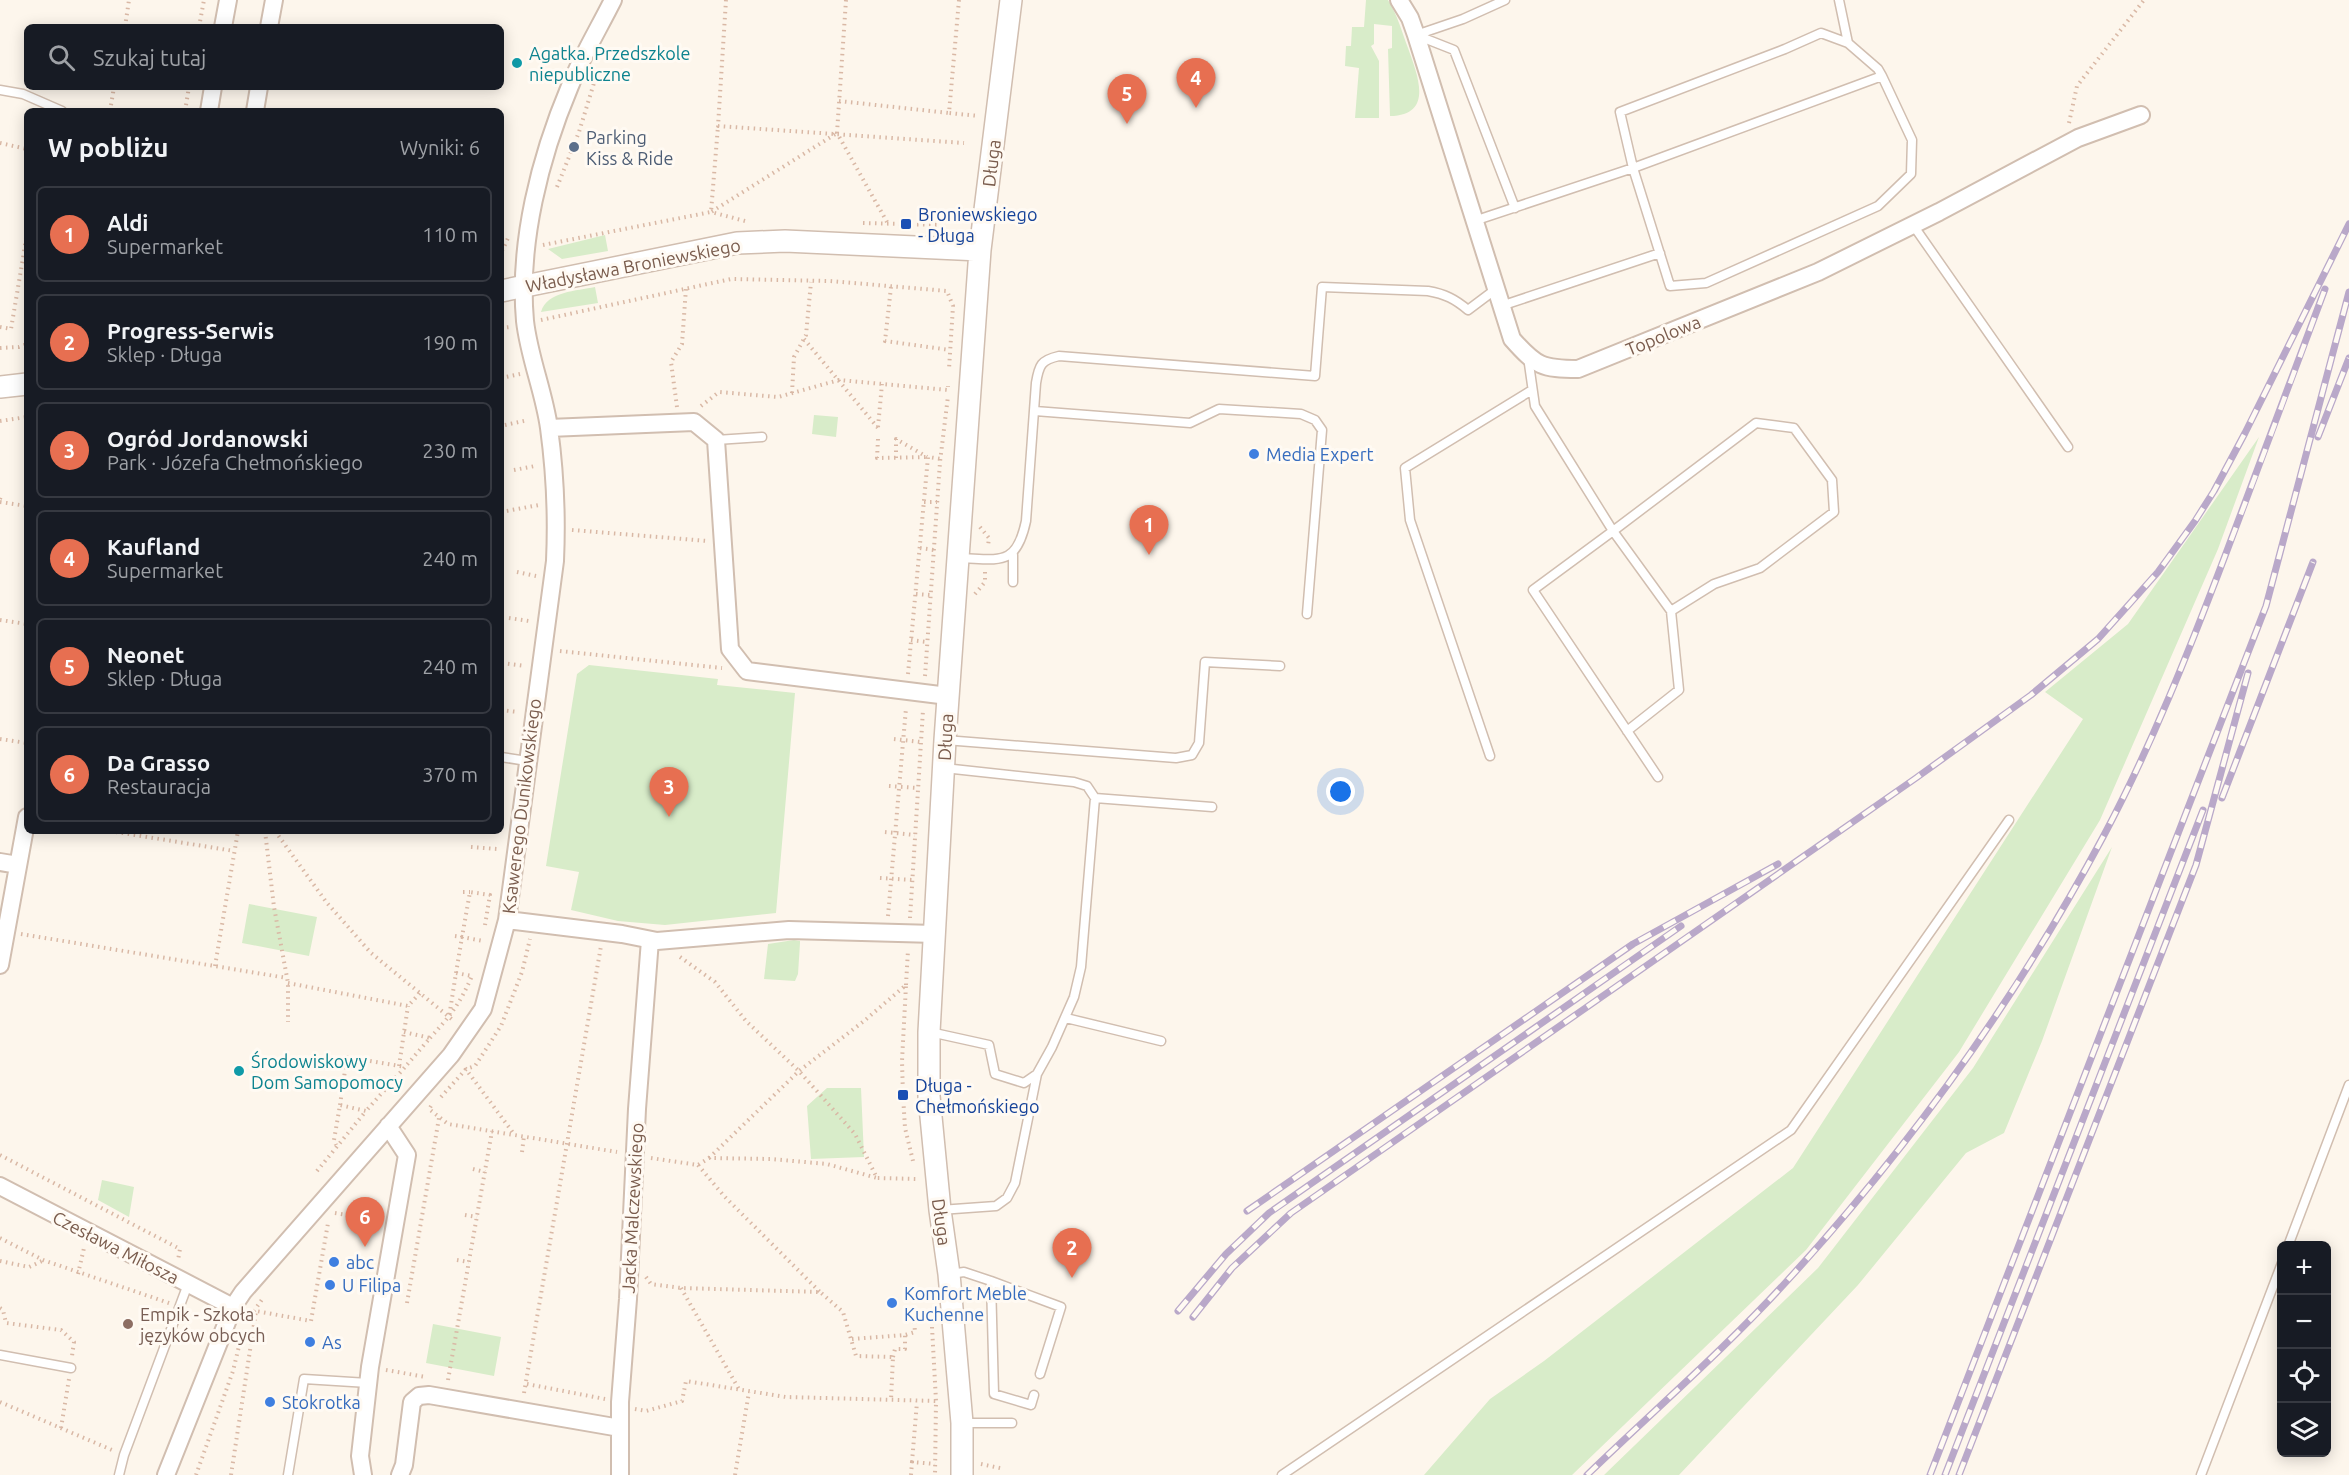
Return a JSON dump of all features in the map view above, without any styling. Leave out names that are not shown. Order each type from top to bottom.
[{"type":"street","points":[[224,24],[228,0]]},
{"type":"street","points":[[270,24],[274,0]]},
{"type":"street","name":"Ksawerego Dunikowskiego","points":[[166,1475],[232,1307],[255,1276],[451,1055],[483,1010],[507,920],[555,561],[555,502],[549,428],[517,325],[537,179],[570,86],[613,0]]},
{"type":"street","name":"Długa","points":[[968,1469],[929,1096],[929,1032],[945,740],[980,250],[1011,0]]},
{"type":"street","name":"Topolowa","points":[[1400,0],[1416,35],[1512,339],[1528,357],[1550,369],[1578,369],[1818,272],[2078,138],[2141,116]]},
{"type":"street","points":[[210,108],[212,90]]},
{"type":"street","points":[[256,108],[258,90]]},
{"type":"street","name":"Władysława Broniewskiego","points":[[504,290],[736,243],[785,241],[980,250]]},
{"type":"street","points":[[0,387],[24,384]]},
{"type":"street","points":[[549,428],[694,422],[716,440],[730,649],[747,671],[948,696]]},
{"type":"street","points":[[0,965],[24,833]]},
{"type":"street","points":[[0,862],[18,865]]},
{"type":"street","points":[[507,920],[622,934],[654,941],[789,930],[935,934]]},
{"type":"street","name":"Jacka Malczewskiego","points":[[620,1475],[620,1402],[643,1157],[654,941]]},
{"type":"street","points":[[363,1475],[360,1456],[368,1383],[407,1155],[388,1126]]},
{"type":"street","name":"Czesława Miłosza","points":[[0,1186],[232,1307]]},
{"type":"street","points":[[400,1475],[404,1465],[412,1402],[419,1396],[429,1395],[620,1428]]},
{"type":"lane","points":[[1416,35],[1463,19],[1505,0]]},
{"type":"lane","points":[[1839,0],[1848,43]]},
{"type":"lane","points":[[1821,33],[1848,43],[1878,69],[1882,76],[1912,140],[1911,174],[1878,206],[1706,283],[1670,286],[1633,168],[1620,112],[1821,33]]},
{"type":"lane","points":[[1416,35],[1454,51],[1515,208]]},
{"type":"lane","points":[[1474,222],[1633,168],[1882,76]]},
{"type":"lane","points":[[0,90],[23,94],[55,108]]},
{"type":"lane","points":[[1913,225],[2068,447]]},
{"type":"lane","points":[[1501,306],[1660,253]]},
{"type":"lane","points":[[1013,582],[1013,555],[1021,542],[1026,521],[1039,367],[1047,359],[1059,356],[1315,376],[1322,287],[1428,291],[1455,298],[1468,310],[1496,289]]},
{"type":"lane","points":[[1528,357],[1535,406],[1613,531],[1671,611],[1679,690],[1627,730]]},
{"type":"lane","points":[[1490,756],[1410,520],[1405,468],[1532,390]]},
{"type":"lane","points":[[1035,411],[1190,423],[1220,409],[1301,414],[1315,420],[1322,430],[1307,614]]},
{"type":"lane","points":[[1658,777],[1533,590],[1756,423],[1794,428],[1832,480],[1834,512],[1760,568],[1714,584],[1671,611]]},
{"type":"lane","points":[[716,440],[762,437]]},
{"type":"lane","points":[[957,558],[995,559],[1013,555]]},
{"type":"lane","points":[[945,740],[1176,758],[1192,755],[1199,743],[1205,662],[1280,666]]},
{"type":"lane","points":[[504,757],[527,761]]},
{"type":"lane","points":[[940,1210],[996,1206],[1008,1198],[1015,1184],[1037,1074],[1066,1018],[1081,967],[1095,798],[1087,786],[1074,782],[944,768]]},
{"type":"lane","points":[[1095,798],[1212,807]]},
{"type":"lane","points":[[1282,1475],[1652,1222],[1791,1130],[2008,820]]},
{"type":"lane","points":[[1066,1018],[1161,1041]]},
{"type":"lane","points":[[929,1032],[989,1045],[995,1074],[1024,1083],[1037,1074]]},
{"type":"lane","points":[[2290,1241],[2349,1085]]},
{"type":"lane","points":[[949,1274],[964,1272],[1061,1306],[1040,1374]]},
{"type":"lane","points":[[2201,1475],[2277,1276]]},
{"type":"lane","points":[[991,1281],[994,1394],[1031,1405],[1034,1395]]},
{"type":"lane","points":[[119,1475],[124,1455],[188,1284]]},
{"type":"lane","points":[[0,1355],[71,1368]]},
{"type":"lane","points":[[288,1475],[304,1379],[368,1383]]},
{"type":"lane","points":[[962,1423],[1012,1423]]},
{"type":"path","points":[[125,24],[129,0]]},
{"type":"path","points":[[200,24],[204,0]]},
{"type":"path","points":[[711,212],[726,0]]},
{"type":"path","points":[[846,0],[837,133],[887,223]]},
{"type":"path","points":[[949,112],[958,0]]},
{"type":"path","points":[[2078,138],[2068,128],[2077,86],[2144,0]]},
{"type":"path","points":[[554,195],[579,132],[598,71]]},
{"type":"path","points":[[110,108],[114,90]]},
{"type":"path","points":[[186,108],[188,90]]},
{"type":"path","points":[[839,101],[967,114]]},
{"type":"path","points":[[718,126],[964,143]]},
{"type":"path","points":[[504,251],[711,212],[837,133]]},
{"type":"path","points":[[0,143],[24,148]]},
{"type":"path","points":[[711,212],[747,222]]},
{"type":"path","points":[[860,223],[940,225]]},
{"type":"path","points":[[546,236],[546,244]]},
{"type":"path","points":[[0,327],[11,329],[24,263]]},
{"type":"path","points":[[504,327],[732,279],[830,281],[947,291],[953,306],[949,370]]},
{"type":"path","points":[[792,393],[794,357],[806,334],[811,282]]},
{"type":"path","points":[[891,287],[885,341],[950,350]]},
{"type":"path","points":[[678,423],[671,362],[682,344],[686,288]]},
{"type":"path","points":[[512,336],[517,325]]},
{"type":"path","points":[[804,339],[878,428],[882,384]]},
{"type":"path","points":[[0,348],[24,345]]},
{"type":"path","points":[[518,364],[522,385]]},
{"type":"path","points":[[504,377],[520,374]]},
{"type":"path","points":[[678,423],[719,392],[778,397],[839,380],[948,390],[949,380]]},
{"type":"path","points":[[526,408],[530,432]]},
{"type":"path","points":[[0,422],[24,418]]},
{"type":"path","points":[[505,425],[528,420]]},
{"type":"path","points":[[878,439],[878,458],[928,457],[940,459]]},
{"type":"path","points":[[896,458],[896,440],[928,457]]},
{"type":"path","points":[[514,470],[535,467],[533,454]]},
{"type":"path","points":[[887,933],[928,457]]},
{"type":"path","points":[[537,496],[538,514]]},
{"type":"path","points":[[0,499],[24,505]]},
{"type":"path","points":[[504,511],[555,502]]},
{"type":"path","points":[[924,502],[937,502]]},
{"type":"path","points":[[556,529],[705,541]]},
{"type":"path","points":[[920,548],[934,550]]},
{"type":"path","points":[[517,572],[537,576],[537,568]]},
{"type":"path","points":[[916,594],[930,595]]},
{"type":"path","points":[[0,620],[24,624]]},
{"type":"path","points":[[911,640],[927,642]]},
{"type":"path","points":[[542,649],[700,666]]},
{"type":"path","points":[[0,739],[24,743]]},
{"type":"path","points":[[894,739],[921,742]]},
{"type":"path","points":[[889,786],[918,788]]},
{"type":"path","points":[[885,832],[915,835]]},
{"type":"path","points":[[129,834],[234,851]]},
{"type":"path","points":[[214,966],[237,834]]},
{"type":"path","points":[[265,834],[274,907],[287,980],[288,1022]]},
{"type":"path","points":[[277,834],[327,903],[371,953],[468,1033]]},
{"type":"path","points":[[471,847],[497,849]]},
{"type":"path","points":[[880,878],[912,880]]},
{"type":"path","points":[[463,892],[490,895],[485,929]]},
{"type":"path","points":[[449,1017],[470,892]]},
{"type":"path","points":[[6,932],[214,966],[408,1006]]},
{"type":"path","points":[[535,933],[529,940],[522,972],[501,1026],[475,1066],[466,1069],[429,1109],[448,1124],[698,1165],[709,1158],[799,1071],[906,985],[902,1061],[904,1128]]},
{"type":"path","points":[[455,936],[483,941],[480,949]]},
{"type":"path","points":[[525,1393],[602,941]]},
{"type":"path","points":[[654,941],[715,982],[746,1021],[799,1071],[855,1134],[877,1178]]},
{"type":"path","points":[[317,1171],[336,1145],[459,1005],[475,967]]},
{"type":"path","points":[[456,973],[472,976]]},
{"type":"path","points":[[399,1066],[408,1006],[420,993]]},
{"type":"path","points":[[404,1032],[430,1038]]},
{"type":"path","points":[[451,1055],[466,1069],[514,1134]]},
{"type":"path","points":[[336,1145],[334,1140],[347,1058],[405,1067]]},
{"type":"path","points":[[340,1105],[366,1111]]},
{"type":"path","points":[[407,1303],[438,1118]]},
{"type":"path","points":[[390,1371],[448,1380],[492,1131]]},
{"type":"path","points":[[522,1152],[525,1136]]},
{"type":"path","points":[[0,1155],[180,1249],[177,1263]]},
{"type":"path","points":[[709,1158],[771,1159],[827,1164],[877,1178],[919,1179]]},
{"type":"path","points":[[698,1165],[724,1196],[843,1312],[856,1356],[893,1357]]},
{"type":"path","points":[[473,1169],[485,1172]]},
{"type":"path","points":[[256,1311],[311,1321],[330,1212],[397,1222]]},
{"type":"path","points":[[465,1215],[477,1217]]},
{"type":"path","points":[[78,1274],[87,1233]]},
{"type":"path","points":[[0,1238],[43,1260],[78,1274],[178,1306]]},
{"type":"path","points":[[0,1261],[29,1267],[43,1260]]},
{"type":"path","points":[[457,1260],[469,1262]]},
{"type":"path","points":[[244,1325],[256,1311],[269,1286],[255,1276]]},
{"type":"path","points":[[670,1286],[820,1292]]},
{"type":"path","points":[[681,1288],[740,1390]]},
{"type":"path","points":[[231,1475],[256,1311]]},
{"type":"path","points":[[931,1317],[936,1401],[935,1475]]},
{"type":"path","points":[[852,1339],[905,1335],[915,1332],[914,1320]]},
{"type":"path","points":[[891,1400],[893,1357],[895,1349],[905,1349],[905,1335]]},
{"type":"path","points":[[196,1475],[233,1371],[241,1337]]},
{"type":"path","points":[[638,1409],[646,1411],[682,1401],[686,1381],[786,1397],[936,1401]]},
{"type":"path","points":[[527,1384],[620,1402]]},
{"type":"path","points":[[735,1475],[749,1392]]},
{"type":"path","points":[[0,1402],[124,1455]]},
{"type":"path","points":[[911,1475],[918,1402]]},
{"type":"path","points":[[912,1462],[935,1464]]},
{"type":"path","points":[[968,1469],[1004,1468]]},
{"type":"green space","points":[[1366,0],[1388,0],[1397,17],[1412,58],[1418,81],[1418,101],[1413,109],[1404,114],[1390,116],[1388,49],[1392,48],[1392,26],[1374,24],[1374,44],[1371,46],[1379,61],[1379,118],[1355,118],[1359,68],[1345,66],[1346,46],[1351,46],[1352,27],[1364,27]]},
{"type":"green space","points":[[605,235],[608,251],[562,259],[548,249]]},
{"type":"green space","points":[[595,287],[598,303],[541,312],[544,305],[556,296]]},
{"type":"green space","points":[[814,415],[838,417],[836,437],[812,434]]},
{"type":"green space","points":[[2259,437],[2218,549],[2100,820],[1959,1052],[1806,1250],[1572,1475],[1424,1475],[1490,1399],[1544,1361],[1793,1168],[2083,719],[2045,692],[2128,624]]},
{"type":"green space","points":[[589,665],[718,679],[717,685],[795,693],[776,913],[665,925],[618,921],[571,910],[579,872],[546,866],[577,674]]},
{"type":"green space","points":[[2112,847],[2042,1041],[2004,1133],[1966,1153],[1858,1285],[1679,1475],[1604,1475],[1818,1268],[1973,1068]]},
{"type":"green space","points":[[249,904],[317,917],[309,956],[242,943]]},
{"type":"green space","points":[[800,941],[798,974],[795,981],[764,979],[768,944]]},
{"type":"green space","points":[[827,1088],[861,1088],[864,1157],[811,1159],[807,1106]]},
{"type":"green space","points":[[102,1180],[134,1187],[129,1217],[98,1200]]},
{"type":"green space","points":[[433,1324],[501,1337],[494,1376],[426,1363]]},
{"type":"railway","points":[[1193,1317],[1232,1268],[1291,1213],[1916,778],[2031,695],[2098,639],[2158,572],[2214,491],[2349,224]]},
{"type":"railway","points":[[1587,1475],[1738,1332],[1832,1231],[1876,1178],[1959,1069],[2035,955],[2103,837],[2153,734],[2211,592],[2325,289]]},
{"type":"railway","points":[[1930,1475],[2266,606],[2349,292]]},
{"type":"railway","points":[[2318,437],[2349,358]]},
{"type":"railway","points":[[2222,798],[2313,562]]},
{"type":"railway","points":[[1959,1475],[2196,865],[2248,673]]},
{"type":"railway","points":[[1945,1475],[2203,810]]},
{"type":"railway","points":[[1247,1211],[1633,944],[1778,864]]},
{"type":"railway","points":[[1178,1311],[1226,1254],[1269,1213],[1681,926]]},
{"type":"place","name":"Agatka. Przedszkole niepubliczne","points":[[517,63]]},
{"type":"place","name":"Kaufland","points":[[1196,108]]},
{"type":"place","name":"Neonet","points":[[1127,124]]},
{"type":"place","name":"Parking Kiss & Ride","points":[[574,147]]},
{"type":"place","name":"Broniewskiego - Długa","points":[[906,224]]},
{"type":"place","name":"Media Expert","points":[[1254,454]]},
{"type":"place","name":"Aldi","points":[[1149,555]]},
{"type":"place","name":"Ogród Jordanowski","points":[[669,817]]},
{"type":"place","name":"Środowiskowy Dom Samopomocy","points":[[239,1071]]},
{"type":"place","name":"Długa - Chełmońskiego","points":[[903,1095]]},
{"type":"place","name":"Da Grasso","points":[[365,1247]]},
{"type":"place","name":"abc","points":[[334,1262]]},
{"type":"place","name":"Progress-Serwis","points":[[1072,1278]]},
{"type":"place","name":"U Filipa","points":[[330,1285]]},
{"type":"place","name":"Komfort Meble Kuchenne","points":[[892,1303]]},
{"type":"place","name":"Empik - Szkoła języków obcych","points":[[128,1324]]},
{"type":"place","name":"As","points":[[310,1342]]},
{"type":"place","name":"Stokrotka","points":[[270,1402]]}]
